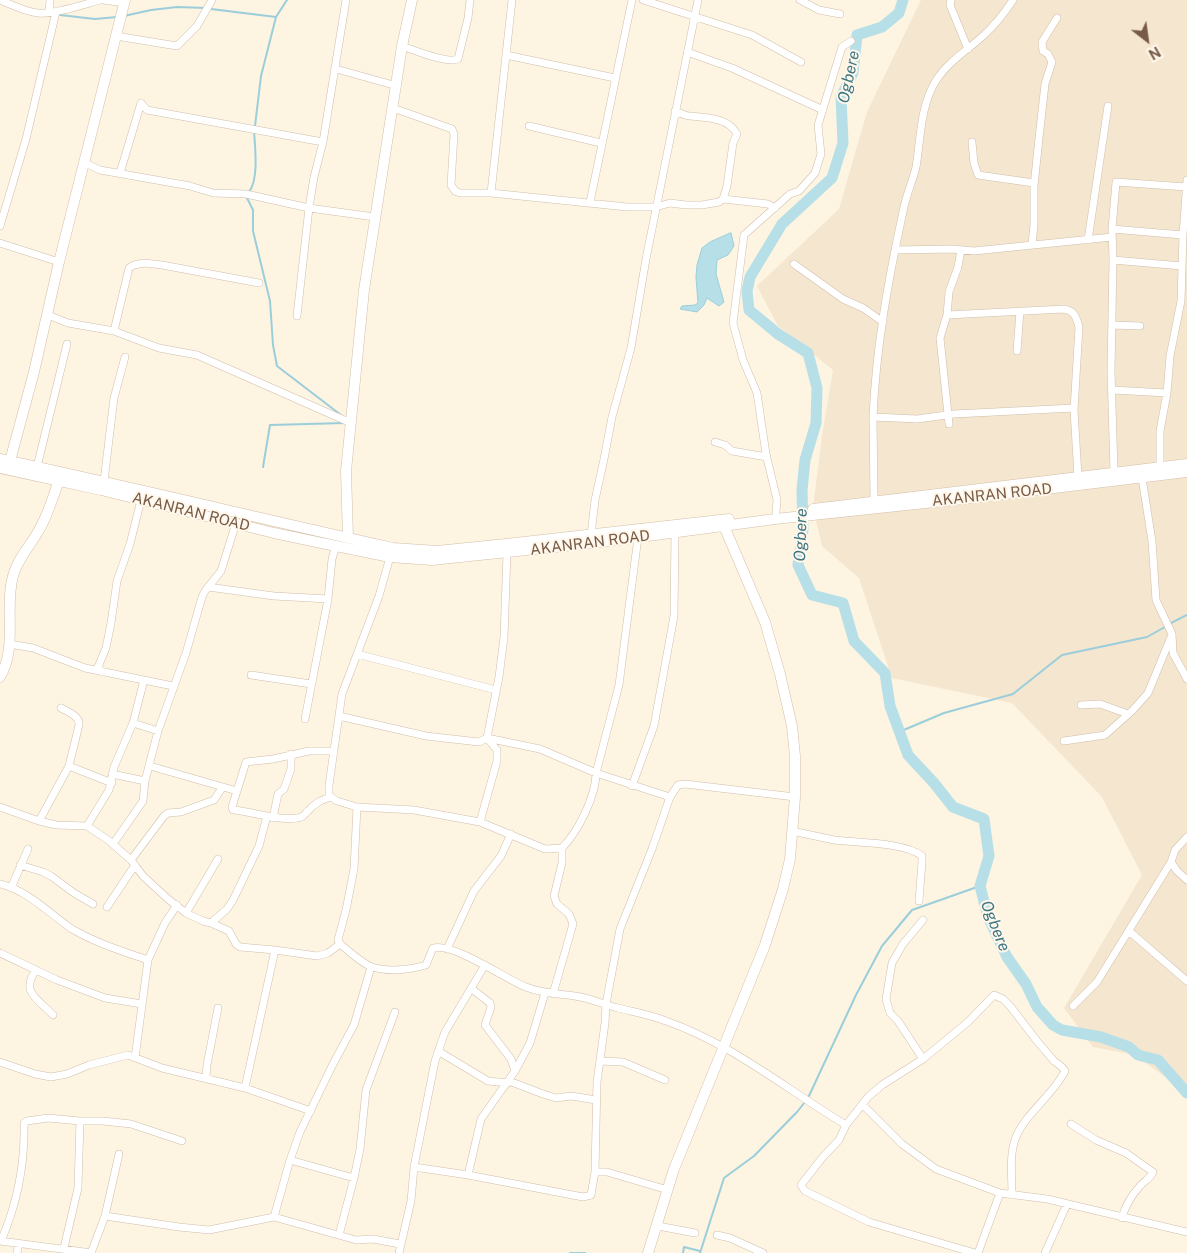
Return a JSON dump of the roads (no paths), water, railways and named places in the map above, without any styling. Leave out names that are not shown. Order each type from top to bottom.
[{"type":"main road","points":[[348,538],[346,471],[364,290],[402,46],[412,0]]},
{"type":"main road","points":[[5,460],[34,372],[59,262],[125,1]]},
{"type":"main road","name":"AKANRAN ROAD","points":[[5,460],[104,481],[318,537],[336,546],[390,557],[432,560],[675,533],[812,512],[1187,464]]},
{"type":"main road","name":"AKANRAN ROAD","points":[[0,468],[59,480],[236,523],[318,537],[348,538],[393,548],[437,550],[591,535],[776,512],[799,514]]},
{"type":"main road","name":"AKANRAN ROAD","points":[[812,512],[874,500],[1142,478],[1187,472]]},
{"type":"main road","points":[[0,678],[4,670],[11,628],[5,602],[18,564],[40,529],[59,480]]},
{"type":"main road","points":[[648,1253],[692,1122],[766,945],[790,859],[795,756],[792,726],[765,622],[724,526]]},
{"type":"street","points":[[0,0],[36,13],[52,12],[102,0],[125,1]]},
{"type":"street","points":[[0,226],[26,139],[52,12],[50,0]]},
{"type":"street","points":[[116,36],[177,46],[197,26],[212,0]]},
{"type":"street","points":[[297,316],[309,208],[336,69],[346,0]]},
{"type":"street","points":[[402,46],[454,61],[458,59],[468,18],[470,0]]},
{"type":"street","points":[[491,193],[512,0]]},
{"type":"street","points":[[590,202],[632,0]]},
{"type":"street","points":[[643,0],[752,35],[801,62]]},
{"type":"street","points":[[591,535],[612,417],[631,348],[656,207],[698,0]]},
{"type":"street","points":[[800,0],[820,10],[840,14]]},
{"type":"street","points":[[951,0],[950,5],[968,48]]},
{"type":"street","points":[[874,500],[873,417],[875,384],[895,250],[904,204],[915,168],[922,120],[930,93],[938,78],[951,62],[985,34],[1013,0]]},
{"type":"street","points":[[1032,246],[1034,183],[1045,84],[1052,62],[1048,54],[1043,51],[1042,42],[1057,18]]},
{"type":"street","points":[[776,512],[777,500],[766,457],[757,393],[743,360],[733,323],[744,235],[790,194],[799,191],[815,173],[821,154],[818,125],[842,47],[850,41]]},
{"type":"street","points":[[687,52],[732,68],[822,110]]},
{"type":"street","points":[[506,55],[615,78]]},
{"type":"street","points":[[336,69],[397,86]]},
{"type":"street","points":[[120,173],[141,103],[147,110],[323,142]]},
{"type":"street","points":[[1088,240],[1108,106]]},
{"type":"street","points":[[393,108],[452,129],[454,140],[451,185],[455,191],[460,193],[491,193],[627,207],[656,207],[670,203],[686,206],[702,205],[719,202],[724,199],[768,204],[775,208]]},
{"type":"street","points":[[675,111],[688,116],[706,116],[719,120],[735,130],[737,134],[733,143],[724,199]]},
{"type":"street","points":[[529,126],[601,143]]},
{"type":"street","points":[[972,142],[974,163],[978,175],[1034,183]]},
{"type":"street","points":[[1102,146],[1110,147]]},
{"type":"street","points":[[84,163],[100,170],[190,186],[213,193],[246,194],[309,208],[376,217]]},
{"type":"street","points":[[1160,467],[1160,430],[1168,393],[1170,356],[1181,301],[1187,180]]},
{"type":"street","points":[[1114,472],[1112,233],[1116,182],[1186,187]]},
{"type":"street","points":[[895,250],[974,251],[1088,240],[1112,233],[1183,235]]},
{"type":"street","points":[[0,243],[59,262]]},
{"type":"street","points":[[949,424],[940,338],[961,250]]},
{"type":"street","points":[[1113,260],[1182,266]]},
{"type":"street","points":[[114,331],[128,268],[134,265],[144,263],[162,265],[259,283]]},
{"type":"street","points":[[794,264],[843,299],[863,308],[883,322]]},
{"type":"street","points":[[947,315],[1064,309],[1070,310],[1075,314],[1080,327],[1074,408],[1078,477]]},
{"type":"street","points":[[1017,351],[1020,311]]},
{"type":"street","points":[[48,315],[68,322],[114,331],[159,348],[197,356],[351,423]]},
{"type":"street","points":[[1112,325],[1140,326]]},
{"type":"street","points":[[37,467],[67,344]]},
{"type":"street","points":[[104,481],[114,398],[124,357]]},
{"type":"street","points":[[1112,390],[1168,393]]},
{"type":"street","points":[[873,417],[918,419],[947,415],[1074,408]]},
{"type":"street","points":[[715,442],[725,445],[732,451],[766,457]]},
{"type":"street","points":[[1142,478],[1152,541],[1156,600],[1169,628],[1174,653],[1187,679]]},
{"type":"street","points":[[102,672],[98,667],[106,648],[112,623],[117,581],[130,544],[142,500]]},
{"type":"street","points":[[113,844],[140,807],[158,731],[186,653],[202,598],[221,571],[236,523]]},
{"type":"street","points":[[632,786],[654,726],[672,625],[675,533]]},
{"type":"street","points":[[468,1175],[481,1118],[515,1072],[530,1042],[573,924],[569,914],[557,904],[554,896],[562,863],[562,848],[571,838],[596,783],[596,774],[619,685],[638,537]]},
{"type":"street","points":[[305,719],[328,599],[332,559],[336,546]]},
{"type":"street","points":[[487,738],[504,637],[507,553]]},
{"type":"street","points":[[390,557],[379,596],[342,694],[329,795],[337,801],[358,807],[414,810],[480,822],[545,849],[562,848]]},
{"type":"street","points":[[208,587],[274,596],[328,599]]},
{"type":"street","points":[[1064,741],[1105,735],[1148,693],[1169,628]]},
{"type":"street","points":[[9,644],[33,648],[85,668],[173,686]]},
{"type":"street","points":[[358,654],[496,690]]},
{"type":"street","points":[[251,675],[311,684]]},
{"type":"street","points":[[87,826],[108,794],[112,783],[112,774],[133,723],[144,680]]},
{"type":"street","points":[[1081,704],[1100,704],[1128,714]]},
{"type":"street","points":[[39,821],[69,766],[80,721],[61,708]]},
{"type":"street","points":[[339,716],[426,736],[480,742],[487,738],[540,749],[596,774],[670,797]]},
{"type":"street","points":[[133,723],[158,731]]},
{"type":"street","points":[[480,822],[497,761],[497,750],[487,738]]},
{"type":"street","points":[[331,797],[314,803],[302,817],[270,817],[258,813],[234,810],[232,807],[246,762],[273,759],[309,750],[334,751]]},
{"type":"street","points":[[211,923],[227,909],[233,900],[258,846],[278,794],[284,789],[291,769],[290,754]]},
{"type":"street","points":[[69,766],[112,783]]},
{"type":"street","points":[[150,766],[237,791]]},
{"type":"street","points":[[112,774],[145,781]]},
{"type":"street","points":[[414,1167],[588,1197],[592,1191],[595,1172],[596,1100],[606,1004],[620,929],[652,849],[670,797],[678,785],[685,784],[794,797]]},
{"type":"street","points":[[107,907],[133,862],[164,816],[168,813],[181,812],[214,800],[222,788]]},
{"type":"street","points":[[0,807],[56,825],[87,826],[113,844],[133,862],[156,889],[186,913],[229,931],[236,944],[240,947],[317,956],[328,953],[340,944]]},
{"type":"street","points":[[358,807],[354,869],[338,940],[340,944],[371,966],[396,969],[420,967],[426,964],[432,948],[437,947],[447,949],[485,965],[527,988],[549,994],[585,998],[664,1020],[701,1034],[724,1047],[846,1125]]},
{"type":"street","points":[[792,831],[834,840],[901,847],[914,851],[922,856],[919,901]]},
{"type":"street","points":[[447,949],[474,891],[501,856],[511,834]]},
{"type":"street","points":[[1073,1006],[1097,982],[1171,862],[1175,850],[1187,837]]},
{"type":"street","points":[[12,888],[28,849]]},
{"type":"street","points":[[186,913],[218,859]]},
{"type":"street","points":[[1171,862],[1187,880]]},
{"type":"street","points":[[20,865],[44,872],[93,904]]},
{"type":"street","points":[[0,884],[12,888],[45,908],[75,930],[107,946],[148,960]]},
{"type":"street","points":[[135,1058],[148,960],[165,923],[176,905]]},
{"type":"street","points":[[923,920],[903,944],[892,963],[886,999],[890,1013],[898,1021],[923,1059]]},
{"type":"street","points":[[1129,931],[1187,981]]},
{"type":"street","points":[[245,1088],[275,950]]},
{"type":"street","points":[[0,953],[57,980],[106,998],[142,1004]]},
{"type":"street","points":[[399,1253],[411,1201],[414,1167],[429,1086],[438,1051],[445,1032],[485,965]]},
{"type":"street","points":[[274,1217],[300,1132],[354,1025],[371,966]]},
{"type":"street","points":[[36,970],[30,978],[28,986],[30,992],[53,1015]]},
{"type":"street","points":[[472,989],[490,1003],[491,1007],[485,1024],[511,1059],[515,1072]]},
{"type":"street","points":[[1000,1193],[977,1253],[869,1222],[805,1190],[801,1185],[838,1140],[846,1125],[882,1086],[923,1059],[968,1022],[994,995],[1003,999],[1010,1006],[1042,1048],[1065,1072],[1022,1127],[1016,1138],[1012,1156],[1012,1195]]},
{"type":"street","points":[[206,1078],[218,1008]]},
{"type":"street","points":[[339,1235],[360,1148],[366,1090],[395,1012]]},
{"type":"street","points":[[438,1051],[488,1081],[508,1082],[556,1098],[571,1096],[596,1100]]},
{"type":"street","points":[[0,1062],[50,1077],[67,1074],[89,1065],[128,1055],[162,1068],[245,1088],[311,1111]]},
{"type":"street","points":[[600,1061],[623,1062],[665,1080]]},
{"type":"street","points":[[496,1082],[501,1092]]},
{"type":"street","points":[[863,1105],[902,1144],[936,1169],[1000,1193],[1047,1199],[1187,1232]]},
{"type":"street","points":[[119,1154],[105,1216],[92,1253],[1,1241],[10,1220],[23,1163],[24,1123],[27,1120],[48,1118],[131,1124],[182,1142]]},
{"type":"street","points":[[64,1248],[78,1188],[80,1121]]},
{"type":"street","points":[[1071,1124],[1096,1140],[1126,1153],[1153,1172],[1151,1177],[1132,1196],[1125,1207],[1122,1218]]},
{"type":"street","points":[[290,1160],[354,1178]]},
{"type":"street","points":[[595,1172],[607,1172],[668,1190]]},
{"type":"street","points":[[1045,1253],[1067,1204]]},
{"type":"street","points":[[105,1216],[209,1230],[274,1217],[356,1240],[373,1239],[400,1244]]},
{"type":"street","points":[[658,1226],[695,1233]]},
{"type":"street","points":[[717,1235],[730,1238],[763,1253]]},
{"type":"street","points":[[16,1253],[19,1243]]},
{"type":"water","points":[[731,233],[734,246],[728,255],[717,260],[716,274],[724,302],[719,306],[707,298],[704,305],[697,312],[680,309],[682,306],[698,303],[696,277],[702,248],[710,242]]},
{"type":"waterway","points":[[255,126],[261,76],[276,17],[287,0]]},
{"type":"waterway","name":"Ogbere","points":[[903,0],[899,13],[882,27],[857,35],[853,73],[841,97],[843,143],[832,178],[782,224],[750,277],[747,291],[749,310],[778,334],[808,353],[817,388],[816,423],[805,460],[802,490],[803,530],[798,565],[812,595],[843,603],[854,641],[885,673],[890,706],[908,755],[953,807],[984,819],[989,856],[980,886],[988,917],[1007,957],[1026,984],[1037,1007],[1053,1025],[1062,1030],[1101,1037],[1129,1047],[1138,1055],[1158,1060],[1187,1093]]},
{"type":"waterway","points":[[124,16],[177,7],[206,8]]},
{"type":"waterway","points":[[211,9],[276,17]]},
{"type":"waterway","points":[[60,15],[95,19],[117,17]]},
{"type":"waterway","points":[[249,192],[255,171],[254,131]]},
{"type":"waterway","points":[[247,198],[253,210],[253,231],[270,301],[273,345],[277,366],[341,415]]},
{"type":"waterway","points":[[263,467],[270,425],[345,423]]},
{"type":"waterway","points":[[1169,624],[1187,615]]},
{"type":"waterway","points":[[899,732],[944,713],[1013,694],[1062,655],[1147,637],[1165,627]]},
{"type":"waterway","points":[[808,1098],[856,995],[882,946],[912,910],[980,886]]},
{"type":"waterway","points":[[700,1253],[724,1178],[754,1156],[805,1102]]},
{"type":"waterway","points":[[683,1253],[684,1247],[700,1251]]},
{"type":"waterway","points":[[570,1253],[585,1253]]}]
